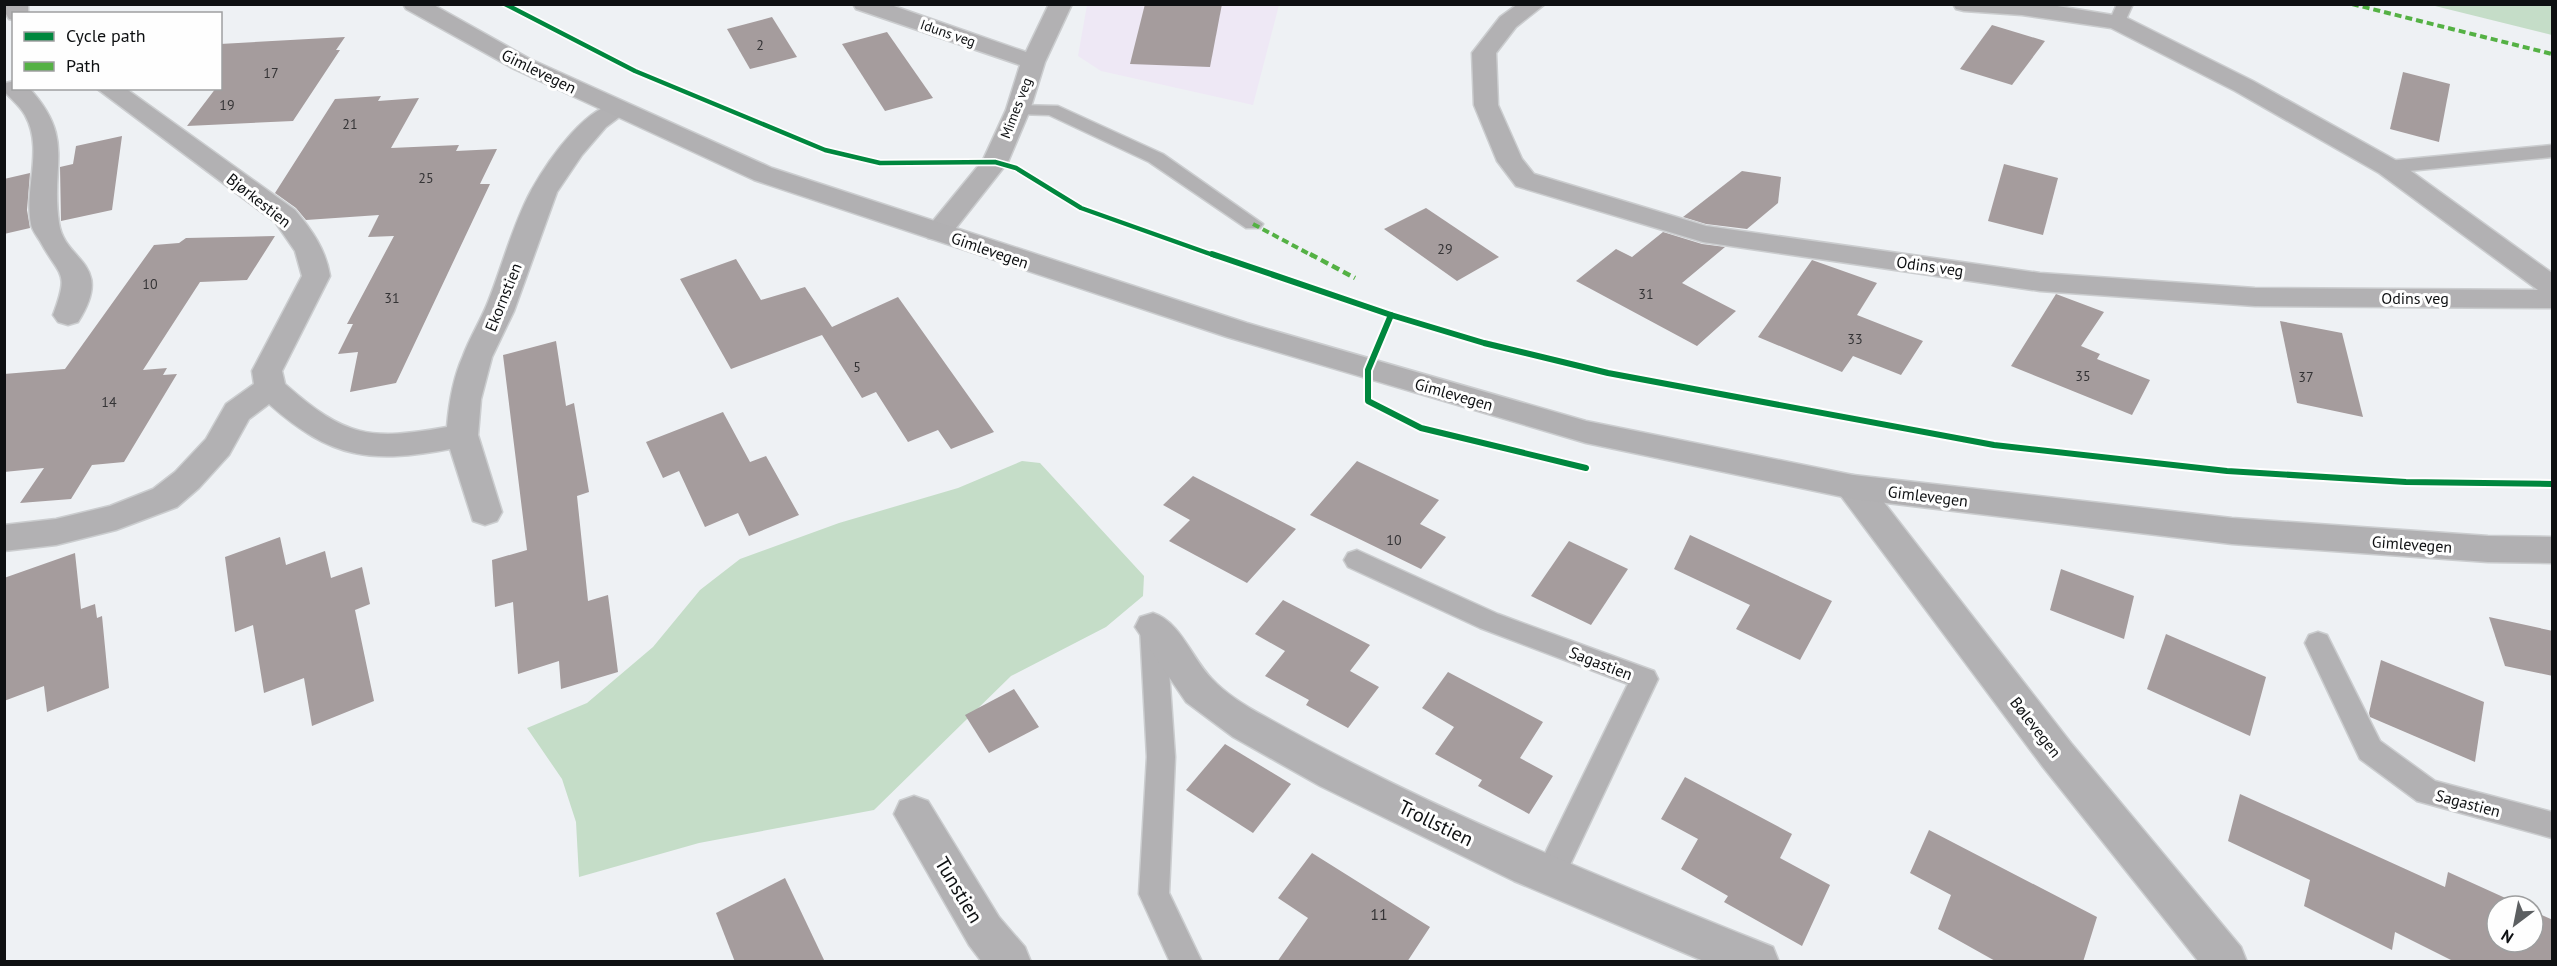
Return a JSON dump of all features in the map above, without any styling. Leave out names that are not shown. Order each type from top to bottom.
[{"type":"street","name":"Gimlevegen","points":[[414,4],[522,64],[763,174],[1227,327],[1586,432],[1852,487],[2232,531],[2488,549],[2553,550]]},
{"type":"street","name":"Iduns veg","points":[[864,4],[1033,62]]},
{"type":"street","name":"Mimes veg","points":[[938,232],[995,162],[1018,110],[1033,62],[1061,4]]},
{"type":"street","name":"Odins veg","points":[[1534,4],[1508,22],[1484,53],[1486,105],[1510,161],[1525,180],[1703,234],[2040,282],[2255,297],[2553,299]]},
{"type":"street","points":[[1964,4],[2121,13],[2388,167],[2553,286]]},
{"type":"street","points":[[16,90],[36,111],[44,129],[47,151],[43,184],[45,226],[57,247],[74,267],[78,287],[68,315]]},
{"type":"street","name":"Bjørkestien","points":[[111,90],[277,210],[306,241],[314,260],[316,276],[267,371],[270,388]]},
{"type":"street","name":"Ekornstien","points":[[485,512],[462,435],[465,399],[477,357],[499,311],[544,192],[572,150],[597,122],[618,109]]},
{"type":"street","points":[[4,538],[56,532],[116,517],[165,498],[187,480],[218,447],[237,412],[270,388],[315,424],[353,443],[406,446],[462,435]]},
{"type":"street","name":"Bølevegen","points":[[1852,487],[2057,754],[2226,962]]},
{"type":"street","name":"Trollstien","points":[[1153,627],[1198,691],[1247,726],[1334,774],[1549,876],[1758,962]]},
{"type":"street","name":"Tunstien","points":[[914,814],[984,931],[1010,962]]},
{"type":"lane","points":[[1018,110],[1052,110],[1156,158],[1253,224]]},
{"type":"lane","points":[[2388,167],[2553,151]]},
{"type":"lane","name":"Sagastien","points":[[1357,560],[1489,621],[1644,679],[1549,876]]},
{"type":"lane","points":[[1153,627],[1161,757],[1154,894],[1186,962]]},
{"type":"lane","name":"Sagastien","points":[[2318,643],[2370,750],[2427,792],[2553,825]]},
{"type":"shaded area","points":[[1087,5],[1279,5],[1253,105],[1101,71],[1078,56]]},
{"type":"green space","points":[[2431,5],[2552,5],[2552,35]]},
{"type":"green space","points":[[1022,461],[1040,463],[1144,576],[1143,596],[1106,627],[1011,676],[874,810],[699,843],[579,877],[576,822],[562,779],[527,728],[587,703],[653,647],[700,590],[740,559],[839,523],[958,488]]},
{"type":"building","points":[[1145,4],[1222,4],[1210,67],[1130,64]]},
{"type":"building","points":[[772,17],[797,57],[750,69],[727,29]]},
{"type":"building","points":[[1992,25],[2045,41],[2012,85],[1960,69]]},
{"type":"building","points":[[887,32],[933,98],[885,111],[842,44]]},
{"type":"building","points":[[345,37],[336,50],[340,50],[293,121],[187,126],[214,90],[222,90],[222,44]]},
{"type":"building","points":[[2403,72],[2450,84],[2439,142],[2390,129]]},
{"type":"building","points":[[381,96],[378,101],[419,98],[391,148],[459,145],[456,151],[497,149],[480,184],[490,184],[396,383],[350,392],[358,352],[338,354],[353,324],[347,324],[394,236],[368,237],[379,215],[306,220],[296,208],[275,193],[335,99]]},
{"type":"building","points":[[122,136],[112,210],[61,221],[60,167],[73,164],[76,146]]},
{"type":"building","points":[[2004,164],[2058,178],[2043,235],[1988,221]]},
{"type":"building","points":[[1742,171],[1781,177],[1778,203],[1747,229],[1706,224],[1683,217]]},
{"type":"building","points":[[30,173],[27,210],[30,228],[4,234],[4,179]]},
{"type":"building","points":[[1426,208],[1499,257],[1457,281],[1384,229]]},
{"type":"building","points":[[1663,232],[1702,244],[1725,247],[1682,283],[1736,311],[1697,346],[1576,281],[1616,249],[1632,257]]},
{"type":"building","points":[[275,236],[247,280],[200,282],[143,370],[167,368],[163,375],[177,374],[124,462],[92,465],[71,499],[20,503],[44,468],[4,472],[4,374],[65,369],[154,245],[179,243],[186,238]]},
{"type":"building","points":[[736,259],[761,300],[805,287],[832,327],[898,297],[994,432],[951,449],[938,430],[908,442],[876,392],[862,398],[822,335],[731,369],[680,279]]},
{"type":"building","points":[[1812,260],[1877,283],[1857,315],[1923,341],[1901,375],[1853,356],[1842,372],[1758,337]]},
{"type":"building","points":[[2056,294],[2104,312],[2081,346],[2100,354],[2097,359],[2150,380],[2132,415],[2011,366]]},
{"type":"building","points":[[2280,321],[2342,333],[2363,417],[2297,403]]},
{"type":"building","points":[[556,341],[566,406],[574,403],[589,492],[577,496],[588,601],[608,595],[618,672],[561,689],[559,661],[518,674],[513,602],[495,607],[492,560],[527,550],[503,355]]},
{"type":"building","points":[[723,412],[750,462],[766,456],[799,515],[749,536],[738,513],[705,527],[679,471],[663,478],[646,442]]},
{"type":"building","points":[[1357,461],[1439,500],[1420,524],[1446,537],[1421,569],[1310,515]]},
{"type":"building","points":[[1193,476],[1296,529],[1247,583],[1169,541],[1190,520],[1163,505]]},
{"type":"building","points":[[1690,535],[1832,601],[1800,660],[1736,629],[1750,605],[1674,569]]},
{"type":"building","points":[[280,537],[286,565],[325,551],[331,578],[362,567],[370,604],[355,610],[374,701],[312,726],[304,678],[264,693],[253,625],[235,632],[225,557]]},
{"type":"building","points":[[1569,541],[1628,569],[1591,625],[1531,596]]},
{"type":"building","points":[[75,553],[81,609],[95,604],[97,618],[102,616],[109,688],[47,712],[44,686],[4,701],[4,578]]},
{"type":"building","points":[[2061,569],[2134,596],[2124,639],[2050,610]]},
{"type":"building","points":[[1283,600],[1370,645],[1350,671],[1379,687],[1348,728],[1306,705],[1309,700],[1265,676],[1285,651],[1255,634]]},
{"type":"building","points":[[2489,617],[2553,631],[2553,676],[2505,666]]},
{"type":"building","points":[[2166,634],[2266,677],[2250,736],[2147,689]]},
{"type":"building","points":[[2381,660],[2484,702],[2475,762],[2370,717]]},
{"type":"building","points":[[1448,672],[1543,722],[1520,758],[1553,776],[1529,814],[1478,786],[1482,780],[1435,754],[1454,727],[1422,708]]},
{"type":"building","points":[[1014,689],[1039,727],[989,753],[965,715]]},
{"type":"building","points":[[1225,744],[1291,784],[1253,833],[1186,790]]},
{"type":"building","points":[[1685,777],[1792,834],[1780,858],[1830,885],[1802,946],[1724,902],[1728,896],[1681,869],[1698,839],[1661,819]]},
{"type":"building","points":[[2240,794],[2445,887],[2448,872],[2497,894],[2485,894],[2485,954],[2545,954],[2545,916],[2553,920],[2553,962],[2455,962],[2395,932],[2392,950],[2304,906],[2310,880],[2228,841]]},
{"type":"building","points":[[1929,830],[2097,917],[2083,962],[1997,962],[1938,929],[1951,895],[1910,873]]},
{"type":"building","points":[[1312,853],[1430,927],[1407,962],[1277,962],[1308,918],[1278,898]]},
{"type":"building","points":[[785,878],[825,962],[735,962],[716,913]]},
{"type":"marked path","points":[[2352,4],[2552,54]]},
{"type":"marked path","points":[[1253,224],[1355,278]]},
{"type":"cycle path","points":[[505,4],[555,32],[635,71],[825,150],[880,163],[995,162],[1016,168],[1081,208],[1123,224],[1391,315],[1484,343],[1608,373],[1994,445],[2227,471],[2406,482],[2552,484]]},
{"type":"cycle path","points":[[1391,315],[1368,370],[1368,401],[1421,428],[1586,468]]}]
